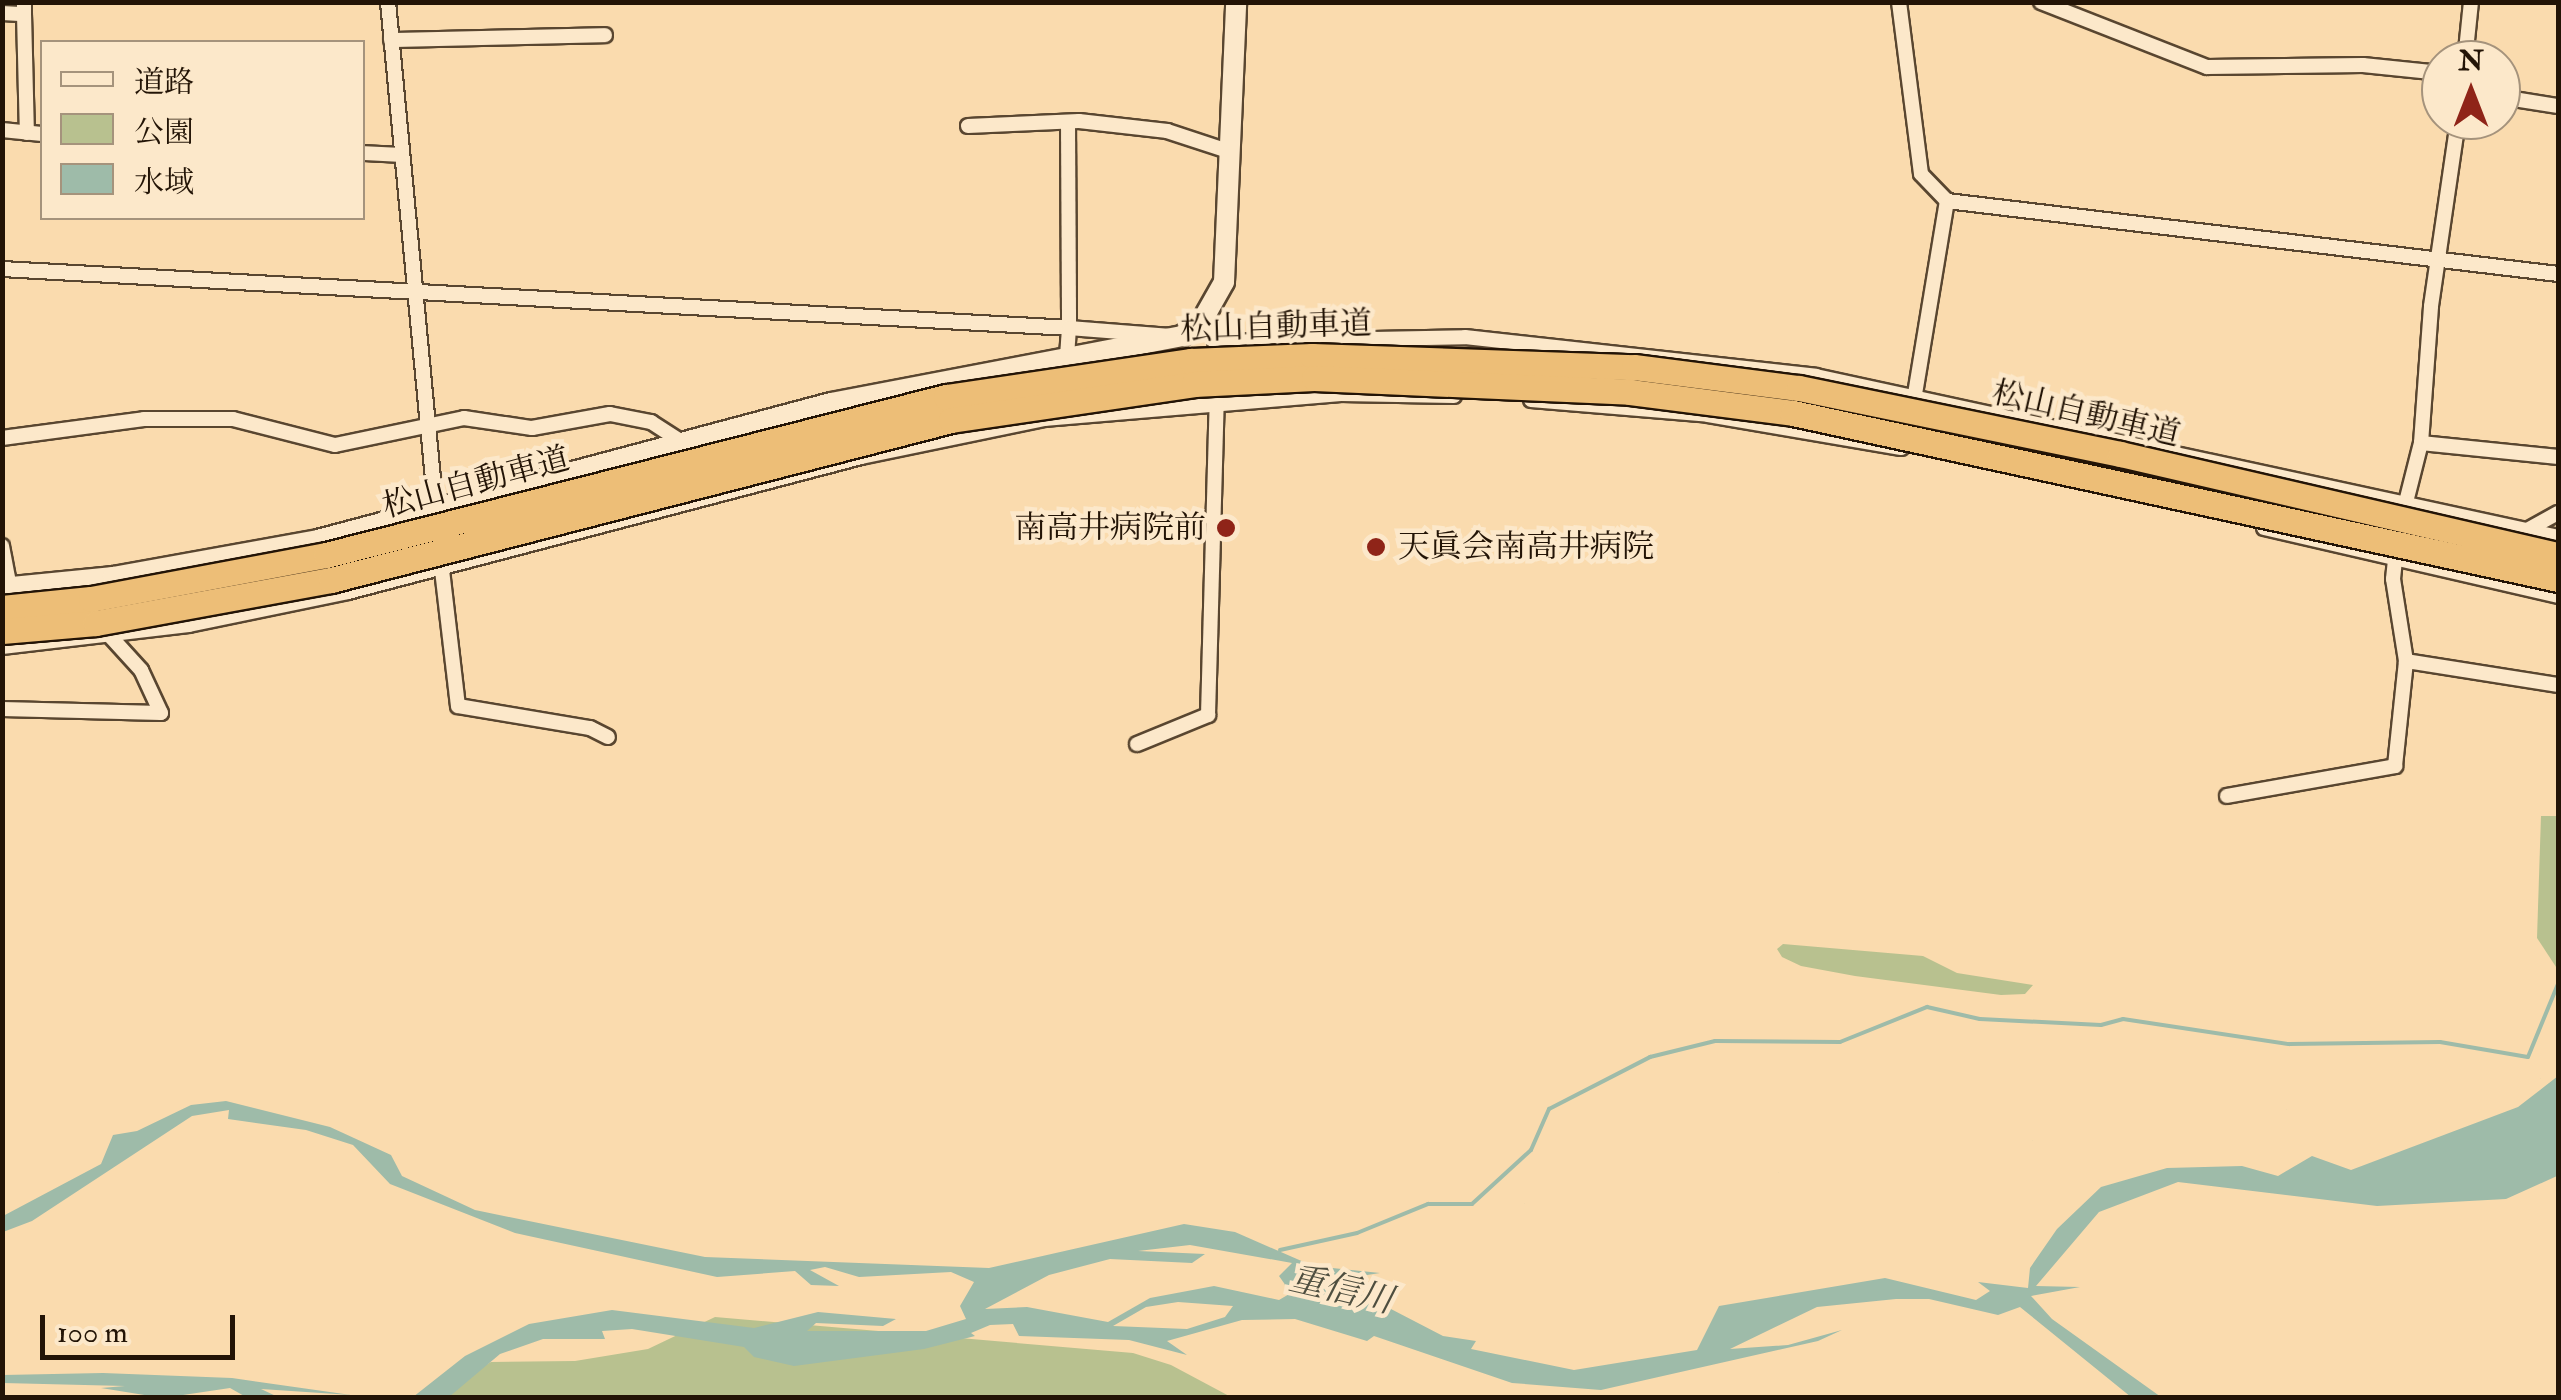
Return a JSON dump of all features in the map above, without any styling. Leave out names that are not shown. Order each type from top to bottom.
[{"type":"highway","name":"松山自動車道","points":[[5,595],[92,599],[326,555],[946,397],[1133,368],[1312,356],[1597,365],[1798,388],[2102,450],[2558,556]]},
{"type":"highway","name":"松山自動車道","points":[[2,631],[96,623],[331,580],[951,420],[1194,384],[1314,378],[1630,392],[1793,412],[2558,579]]},
{"type":"street","points":[[388,2],[412,296],[436,511]]},
{"type":"street","points":[[2,546],[5,595],[113,577],[436,511],[831,402],[1174,339],[1202,321],[1224,282],[1236,2]]},
{"type":"street","points":[[1899,2],[1922,174],[1947,201],[2558,274]]},
{"type":"street","points":[[2041,2],[2208,67],[2266,71],[2362,65],[2421,71]]},
{"type":"street","points":[[2467,40],[2471,2]]},
{"type":"street","points":[[2,13],[24,8],[35,133],[2,130]]},
{"type":"street","points":[[391,40],[605,35]]},
{"type":"street","points":[[2521,100],[2558,106]]},
{"type":"street","points":[[968,126],[1068,124],[1167,132],[1232,152]]},
{"type":"street","points":[[1067,356],[1068,124]]},
{"type":"street","points":[[2227,796],[2395,766],[2406,661],[2395,558],[2421,443],[2455,140]]},
{"type":"street","points":[[365,153],[400,155]]},
{"type":"street","points":[[1915,394],[1947,201]]},
{"type":"street","points":[[2,269],[412,296],[1167,332],[1174,339]]},
{"type":"street","points":[[1137,744],[1208,715],[1218,402],[1215,342],[1202,321]]},
{"type":"street","points":[[1215,342],[1465,337],[1716,362],[1915,394],[2558,537]]},
{"type":"street","points":[[2,647],[111,637],[442,570],[916,445],[1044,419],[1218,402],[1476,397],[1708,415],[1920,452],[2558,596]]},
{"type":"street","points":[[2,438],[144,420],[233,419],[335,444],[484,418],[532,428],[610,414],[651,422],[683,442]]},
{"type":"street","points":[[2421,443],[2558,457]]},
{"type":"street","points":[[2527,530],[2558,513]]},
{"type":"street","points":[[442,570],[458,706],[590,728],[608,737]]},
{"type":"street","points":[[2,709],[162,713],[140,670],[111,637]]},
{"type":"street","points":[[2406,661],[2558,684]]},
{"type":"green space","points":[[2541,816],[2558,816],[2558,970],[2537,938]]},
{"type":"green space","points":[[1783,944],[1923,956],[1957,973],[2033,985],[2025,994],[2001,995],[1855,976],[1801,966],[1782,957],[1777,949]]},
{"type":"green space","points":[[715,1317],[1133,1353],[1171,1365],[1231,1397],[430,1398],[491,1362],[575,1361],[648,1349]]},
{"type":"water","name":"重信川","points":[[2558,1076],[2557,1176],[2506,1199],[2377,1206],[2178,1182],[2099,1212],[2036,1286],[2080,1287],[2031,1296],[2052,1319],[2161,1397],[2131,1397],[2020,1307],[1998,1315],[1929,1299],[1896,1299],[1817,1307],[1730,1349],[1788,1345],[1842,1330],[1818,1341],[1601,1390],[1512,1383],[1374,1336],[1367,1341],[1295,1319],[1242,1320],[1167,1341],[1187,1355],[1129,1340],[1019,1336],[1013,1324],[990,1325],[971,1333],[975,1336],[924,1349],[794,1366],[754,1357],[744,1347],[632,1329],[602,1331],[605,1339],[543,1339],[500,1354],[449,1397],[413,1397],[465,1356],[529,1324],[612,1310],[754,1328],[818,1312],[896,1319],[883,1326],[816,1323],[807,1331],[926,1331],[966,1319],[960,1306],[974,1282],[951,1272],[859,1277],[825,1267],[810,1270],[839,1286],[811,1285],[795,1271],[717,1277],[515,1233],[390,1184],[353,1145],[306,1130],[228,1119],[229,1110],[192,1116],[32,1221],[3,1232],[3,1216],[101,1164],[113,1135],[137,1131],[191,1105],[226,1101],[330,1127],[391,1155],[402,1176],[475,1210],[705,1257],[989,1268],[1184,1224],[1235,1232],[1313,1266],[1380,1273],[1335,1280],[1443,1336],[1476,1341],[1471,1349],[1574,1370],[1697,1350],[1719,1306],[1885,1278],[1976,1300],[1990,1291],[1978,1282],[2028,1288],[2030,1268],[2057,1229],[2101,1187],[2167,1168],[2242,1166],[2278,1176],[2312,1156],[2351,1170],[2518,1107]],"holes":[[[1190,1245],[1292,1263],[1279,1276],[1291,1293],[1279,1300],[1214,1286],[1150,1298],[1108,1322],[1027,1307],[985,1309],[1049,1275],[1110,1259],[1192,1263],[1205,1254],[1138,1251]],[[1178,1302],[1233,1306],[1225,1317],[1187,1329],[1113,1326],[1146,1307]]]},
{"type":"water","points":[[103,1373],[232,1378],[351,1395],[261,1389],[278,1397],[246,1397],[230,1388],[163,1398],[101,1388],[125,1386],[3,1383],[3,1375]]},
{"type":"waterway","name":"重信川","points":[[1280,1250],[1357,1233],[1428,1204],[1472,1204],[1531,1150],[1549,1109],[1650,1057],[1715,1041],[1840,1042],[1927,1007],[1980,1019],[2101,1025],[2123,1019],[2289,1044],[2440,1042],[2528,1057],[2558,984]]},
{"type":"place","name":"南高井病院前","points":[[1226,528]]},
{"type":"place","name":"天眞会南高井病院","points":[[1376,547]]}]
